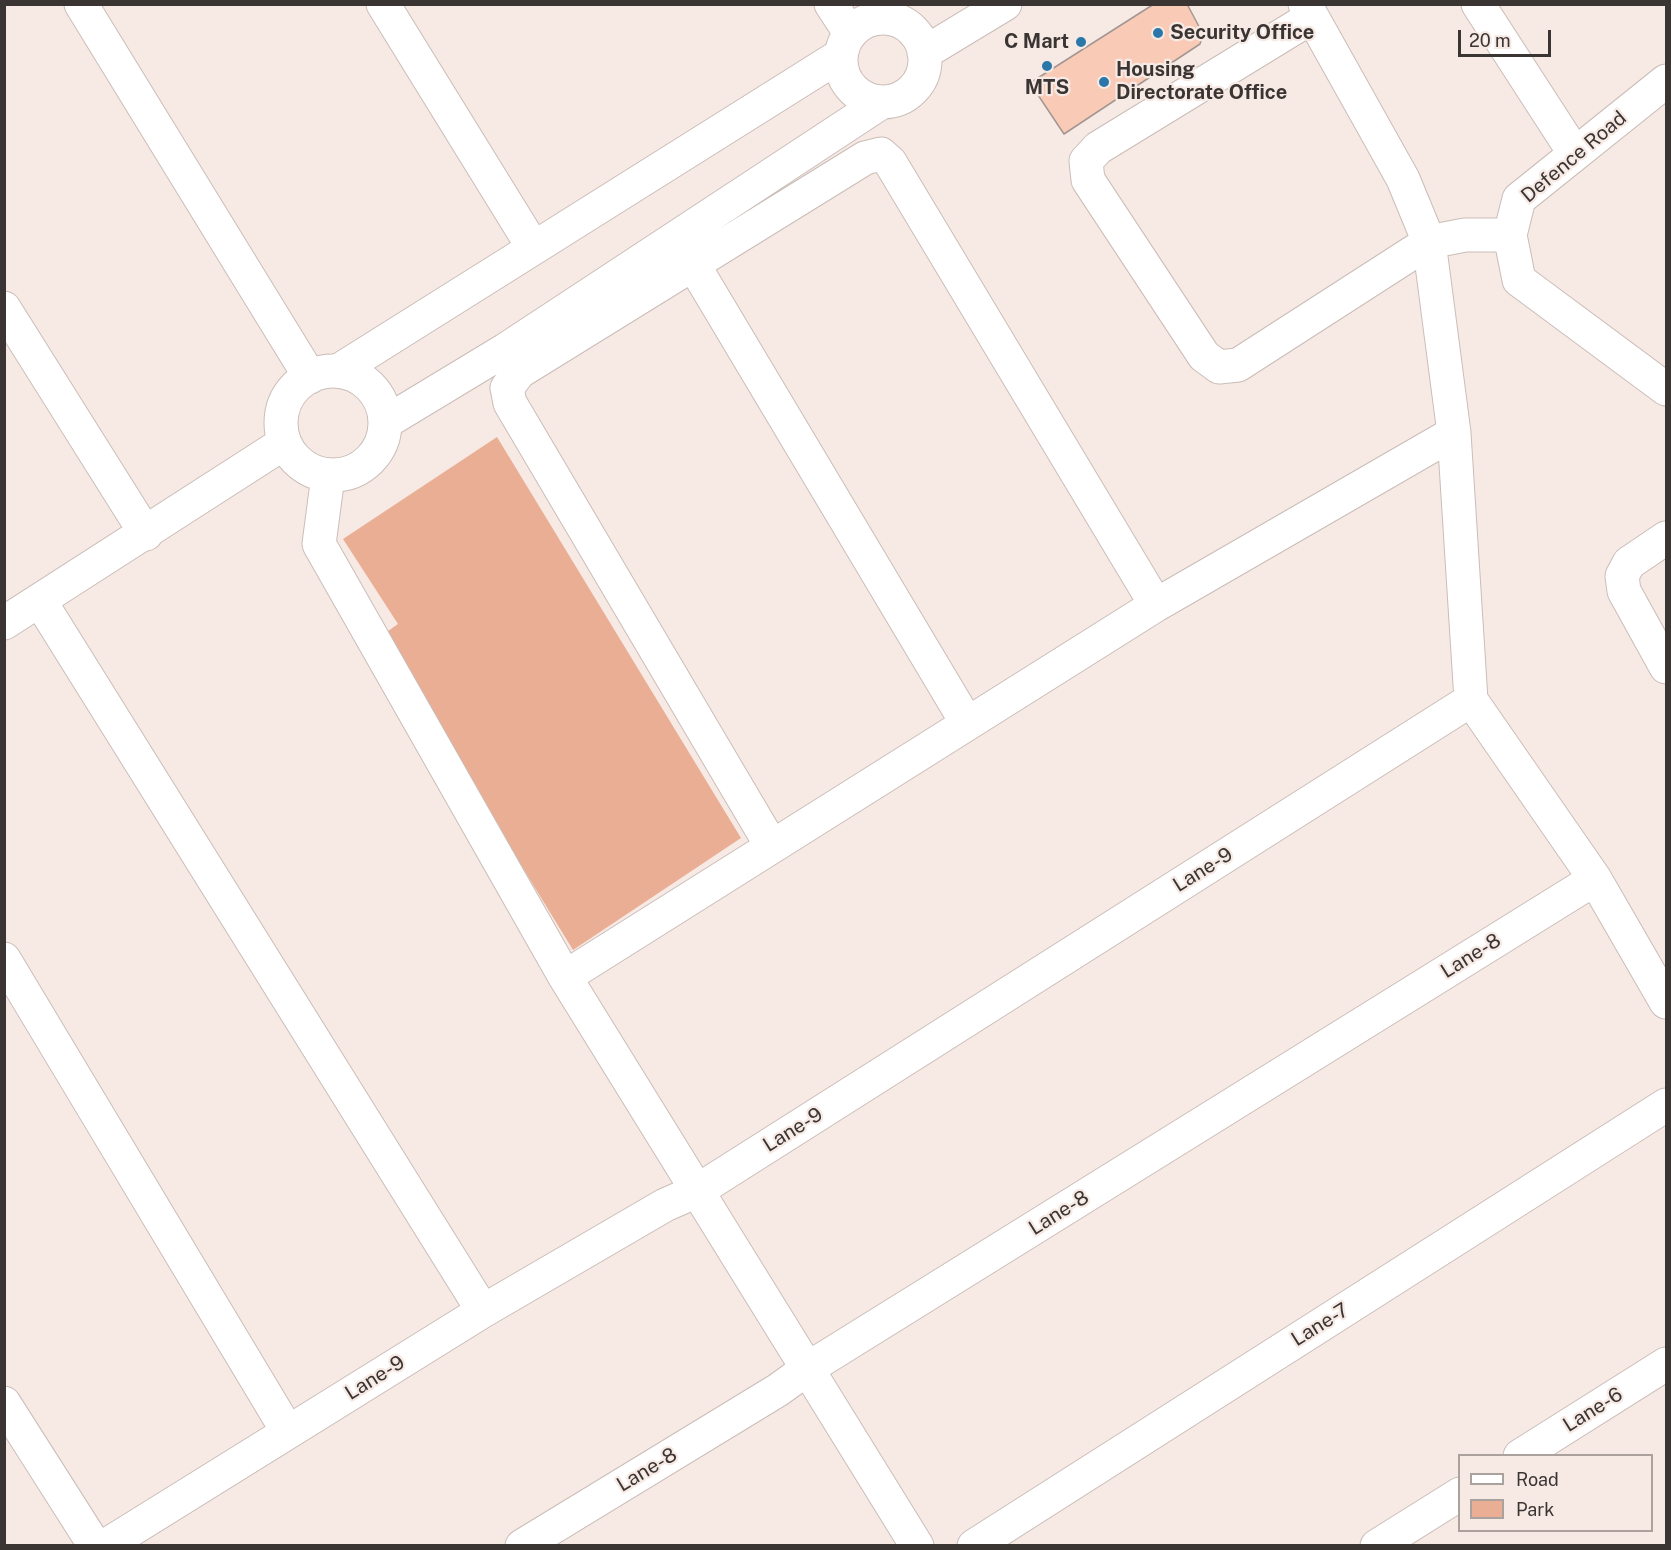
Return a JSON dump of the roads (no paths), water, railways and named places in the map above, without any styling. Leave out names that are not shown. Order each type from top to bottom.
[{"type":"street","points":[[81,4],[324,374]]},
{"type":"street","points":[[383,4],[532,248]]},
{"type":"street","points":[[831,4],[845,44],[844,78],[851,88],[871,100],[882,102]]},
{"type":"street","points":[[924,53],[1005,4]]},
{"type":"street","points":[[1478,4],[1575,154]]},
{"type":"street","points":[[324,374],[353,375],[377,394],[386,422],[384,437],[369,462],[343,475],[328,476],[301,466],[284,443],[281,428],[282,412],[292,392],[532,248],[845,44],[878,11],[914,31],[924,53],[921,77],[915,87],[905,95],[882,102],[505,350],[386,422]]},
{"type":"street","points":[[1510,235],[1465,235],[1429,242],[1238,365],[1220,367],[1204,356],[1088,180],[1086,161],[1098,148],[1308,11],[1403,179],[1429,242],[1454,433],[1471,700],[1595,879],[1666,1002]]},
{"type":"street","name":"Defence Road","points":[[1666,81],[1519,199],[1510,235],[1519,280],[1666,389]]},
{"type":"street","points":[[771,845],[510,403],[507,388],[519,372],[865,158],[881,154],[890,162],[1156,605]]},
{"type":"street","points":[[693,264],[967,723]]},
{"type":"street","points":[[4,308],[146,534]]},
{"type":"street","points":[[565,977],[771,845],[1156,605],[1454,433]]},
{"type":"street","points":[[4,623],[146,534],[284,443]]},
{"type":"street","points":[[328,476],[319,544],[565,977],[917,1545]]},
{"type":"street","points":[[1666,538],[1629,563],[1622,576],[1624,591],[1666,667]]},
{"type":"street","points":[[40,601],[483,1311]]},
{"type":"street","name":"Lane-9","points":[[105,1545],[483,1311],[665,1205],[698,1191],[1471,700]]},
{"type":"street","name":"Lane-8","points":[[522,1545],[778,1390],[807,1369],[1595,879]]},
{"type":"street","points":[[4,959],[288,1432]]},
{"type":"street","name":"Lane-7","points":[[974,1545],[1666,1105]]},
{"type":"street","name":"Lane-6","points":[[1522,1454],[1666,1364]]},
{"type":"street","points":[[4,1403],[95,1545]]},
{"type":"street","points":[[1377,1545],[1458,1495]]},
{"type":"place","name":"Security Office","points":[[1158,33]]},
{"type":"place","name":"C Mart","points":[[1081,42]]},
{"type":"place","name":"MTS","points":[[1047,66]]},
{"type":"place","name":"Housing Directorate Office","points":[[1104,82]]}]
